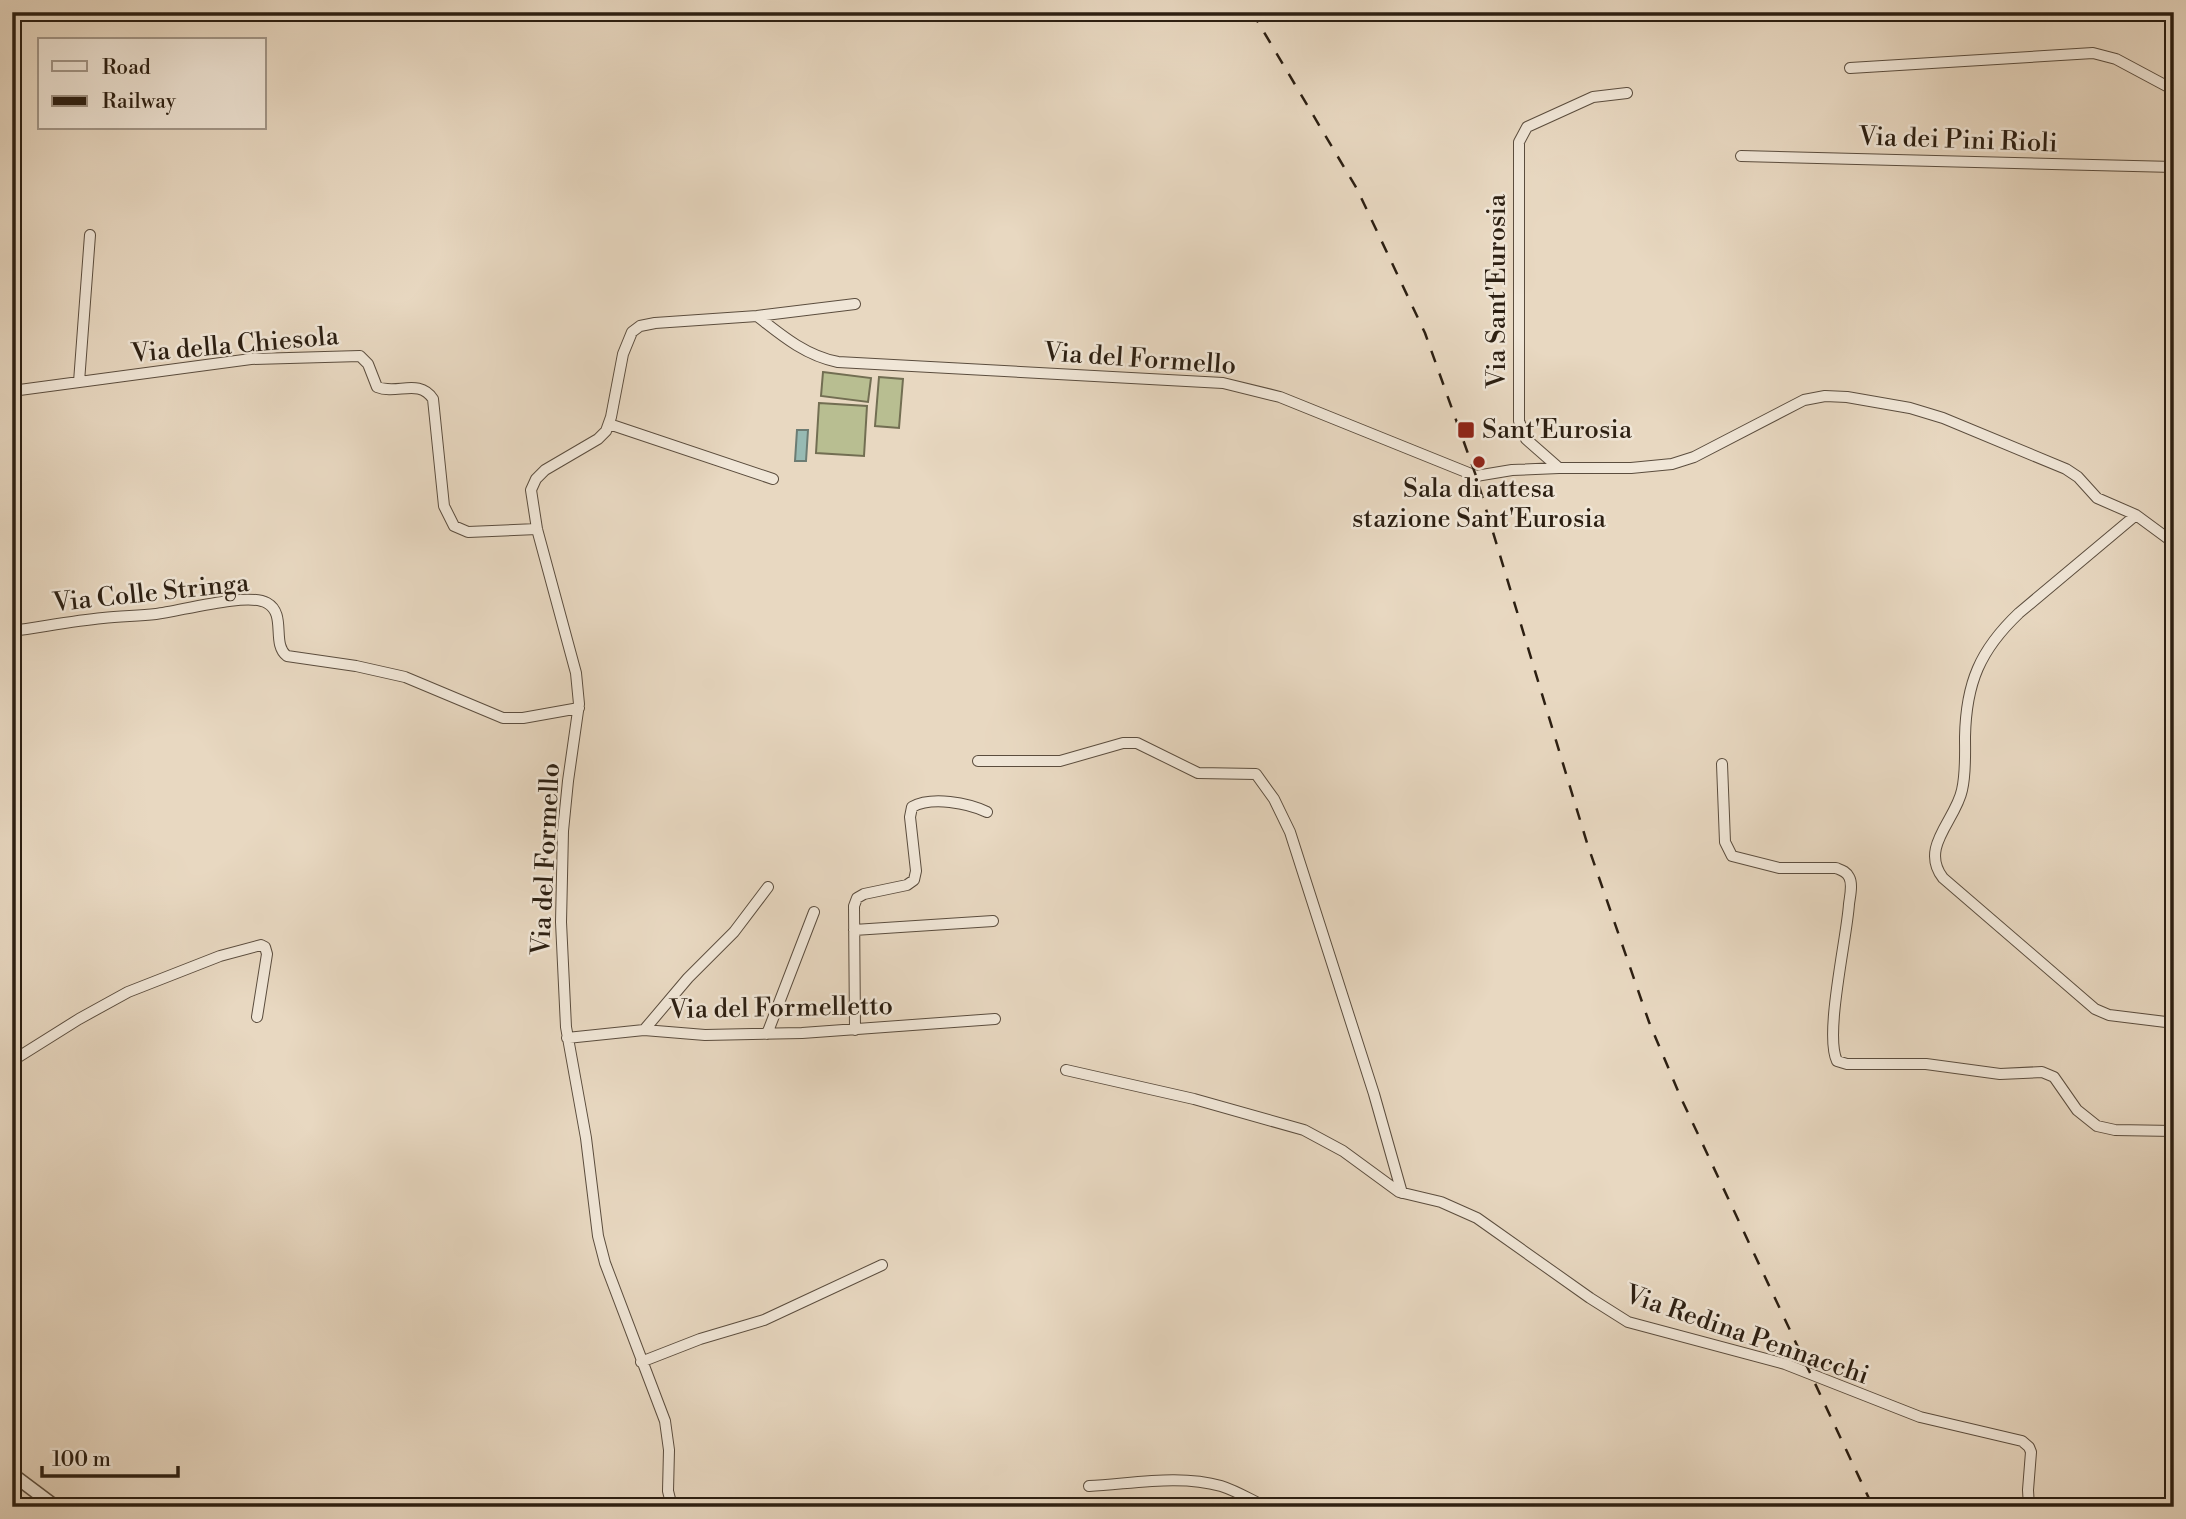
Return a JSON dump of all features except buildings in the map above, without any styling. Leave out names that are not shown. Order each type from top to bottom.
[{"type":"street","points":[[1850,68],[2088,53],[2116,59],[2174,90]]},
{"type":"street","name":"Via Sant'Eurosia","points":[[1559,468],[1524,437],[1519,421],[1519,142],[1527,127],[1588,99],[1627,93]]},
{"type":"street","name":"Via dei Pini Rioli","points":[[1741,156],[2174,167]]},
{"type":"street","points":[[79,382],[90,235]]},
{"type":"street","points":[[773,479],[609,424],[622,354],[628,339],[635,329],[655,323],[757,316],[855,304]]},
{"type":"street","name":"Via del Formello","points":[[757,316],[796,345],[820,358],[838,362],[1223,383],[1280,397],[1474,475],[1559,468]]},
{"type":"street","name":"Via della Chiesola","points":[[12,391],[251,359],[360,356],[368,365],[377,387],[384,390],[421,388],[433,399],[444,506],[454,526],[468,532],[537,529]]},
{"type":"street","points":[[1559,468],[1606,469],[1677,462],[1710,450],[1797,402],[1820,397],[1847,397],[1910,408],[1955,422],[2066,469],[2080,479],[2096,498],[2136,515],[2174,543]]},
{"type":"street","name":"Via del Formello","points":[[609,424],[600,437],[547,468],[534,481],[531,499],[576,673],[579,708],[563,831],[562,982],[567,1038],[586,1138],[598,1236],[667,1429],[670,1450],[668,1491],[673,1507]]},
{"type":"street","points":[[2136,515],[2014,618],[1981,659],[1973,678],[1967,709],[1963,789],[1941,832],[1935,859],[1937,871],[1943,878],[2095,1009],[2109,1015],[2174,1023]]},
{"type":"street","name":"Via Colle Stringa","points":[[12,631],[102,618],[159,614],[232,601],[259,601],[269,604],[275,612],[281,650],[287,656],[398,675],[503,718],[523,718],[579,708]]},
{"type":"street","points":[[978,761],[1060,761],[1132,742],[1198,773],[1250,772],[1261,778],[1290,832],[1374,1094],[1402,1193]]},
{"type":"street","points":[[1722,764],[1726,842],[1732,856],[1774,867],[1836,868],[1849,876],[1849,912],[1835,1005],[1834,1052],[1837,1060],[1847,1064],[1926,1064],[2000,1074],[2042,1072],[2054,1077],[2079,1112],[2098,1126],[2115,1130],[2174,1131]]},
{"type":"street","points":[[855,1030],[854,906],[859,896],[907,885],[914,880],[916,872],[910,814],[914,805],[959,803],[987,812]]},
{"type":"street","points":[[644,1030],[688,978],[730,937],[768,887]]},
{"type":"street","points":[[767,1034],[814,912]]},
{"type":"street","points":[[853,930],[993,921]]},
{"type":"street","points":[[12,1061],[128,992],[220,956],[261,945],[265,947],[267,954],[257,1017]]},
{"type":"street","name":"Via del Formelletto","points":[[567,1038],[644,1030],[697,1035],[767,1034],[995,1019]]},
{"type":"street","name":"Via Redina Pennacchi","points":[[1066,1070],[1194,1099],[1294,1126],[1343,1151],[1393,1189],[1435,1200],[1472,1215],[1601,1306],[1634,1324],[1785,1364],[1916,1416],[2022,1441],[2031,1452],[2029,1507]]},
{"type":"street","points":[[641,1362],[700,1339],[764,1320],[882,1265]]},
{"type":"street","points":[[12,1474],[57,1507]]},
{"type":"street","points":[[1089,1486],[1169,1481],[1201,1482],[1227,1488],[1266,1507]]},
{"type":"green space","points":[[823,372],[871,378],[868,402],[821,396]]},
{"type":"green space","points":[[879,377],[903,379],[899,428],[875,426]]},
{"type":"green space","points":[[819,403],[867,406],[864,456],[816,453]]},
{"type":"water","points":[[797,430],[808,430],[806,461],[795,461]]},
{"type":"railway","points":[[1252,12],[1357,189],[1425,333],[1476,476],[1587,843],[1649,1022],[1681,1098],[1873,1507]]},
{"type":"place","name":"Sant'Eurosia","points":[[1466,430]]},
{"type":"place","name":"Sala di attesa stazione Sant'Eurosia","points":[[1479,462]]}]
